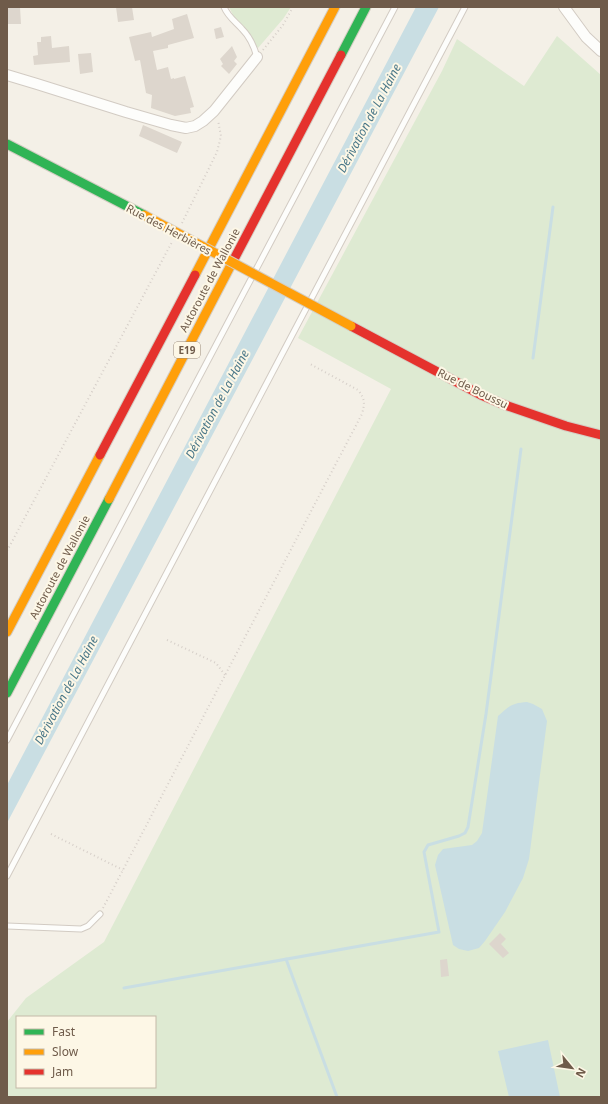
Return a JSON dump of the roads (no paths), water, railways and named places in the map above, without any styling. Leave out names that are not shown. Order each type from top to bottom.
[{"type":"main road","name":"Autoroute de Wallonie","points":[[7,632],[334,7]]},
{"type":"main road","name":"Autoroute de Wallonie","points":[[7,693],[366,7]]},
{"type":"main road","name":"Rue des Herbières","points":[[7,144],[144,215],[351,326]]},
{"type":"main road","name":"Rue de Boussu","points":[[351,326],[481,395],[566,426],[601,435]]},
{"type":"street","points":[[564,7],[586,38],[601,51]]},
{"type":"street","points":[[7,76],[171,125],[186,128],[195,126],[214,111],[257,57]]},
{"type":"lane","points":[[224,7],[230,18],[243,29],[249,38],[257,57]]},
{"type":"lane","points":[[7,740],[395,7]]},
{"type":"lane","points":[[7,876],[465,7]]},
{"type":"lane","points":[[7,926],[81,929],[88,926],[100,914]]},
{"type":"water","name":"Dérivation de La Haine","points":[[416,7],[439,7],[7,823],[7,785]]},
{"type":"water","points":[[527,702],[542,709],[547,721],[529,859],[523,878],[505,912],[485,941],[479,948],[468,951],[459,949],[453,945],[435,865],[438,855],[443,849],[472,845],[477,841],[482,833],[498,716],[511,706],[518,703]]},
{"type":"water","points":[[548,1040],[560,1097],[509,1097],[498,1051]]},
{"type":"waterway","points":[[533,358],[553,207]]},
{"type":"waterway","points":[[124,988],[439,932],[424,852],[428,845],[459,836],[465,833],[468,827],[486,714],[521,449]]},
{"type":"waterway","points":[[286,959],[337,1097]]}]
